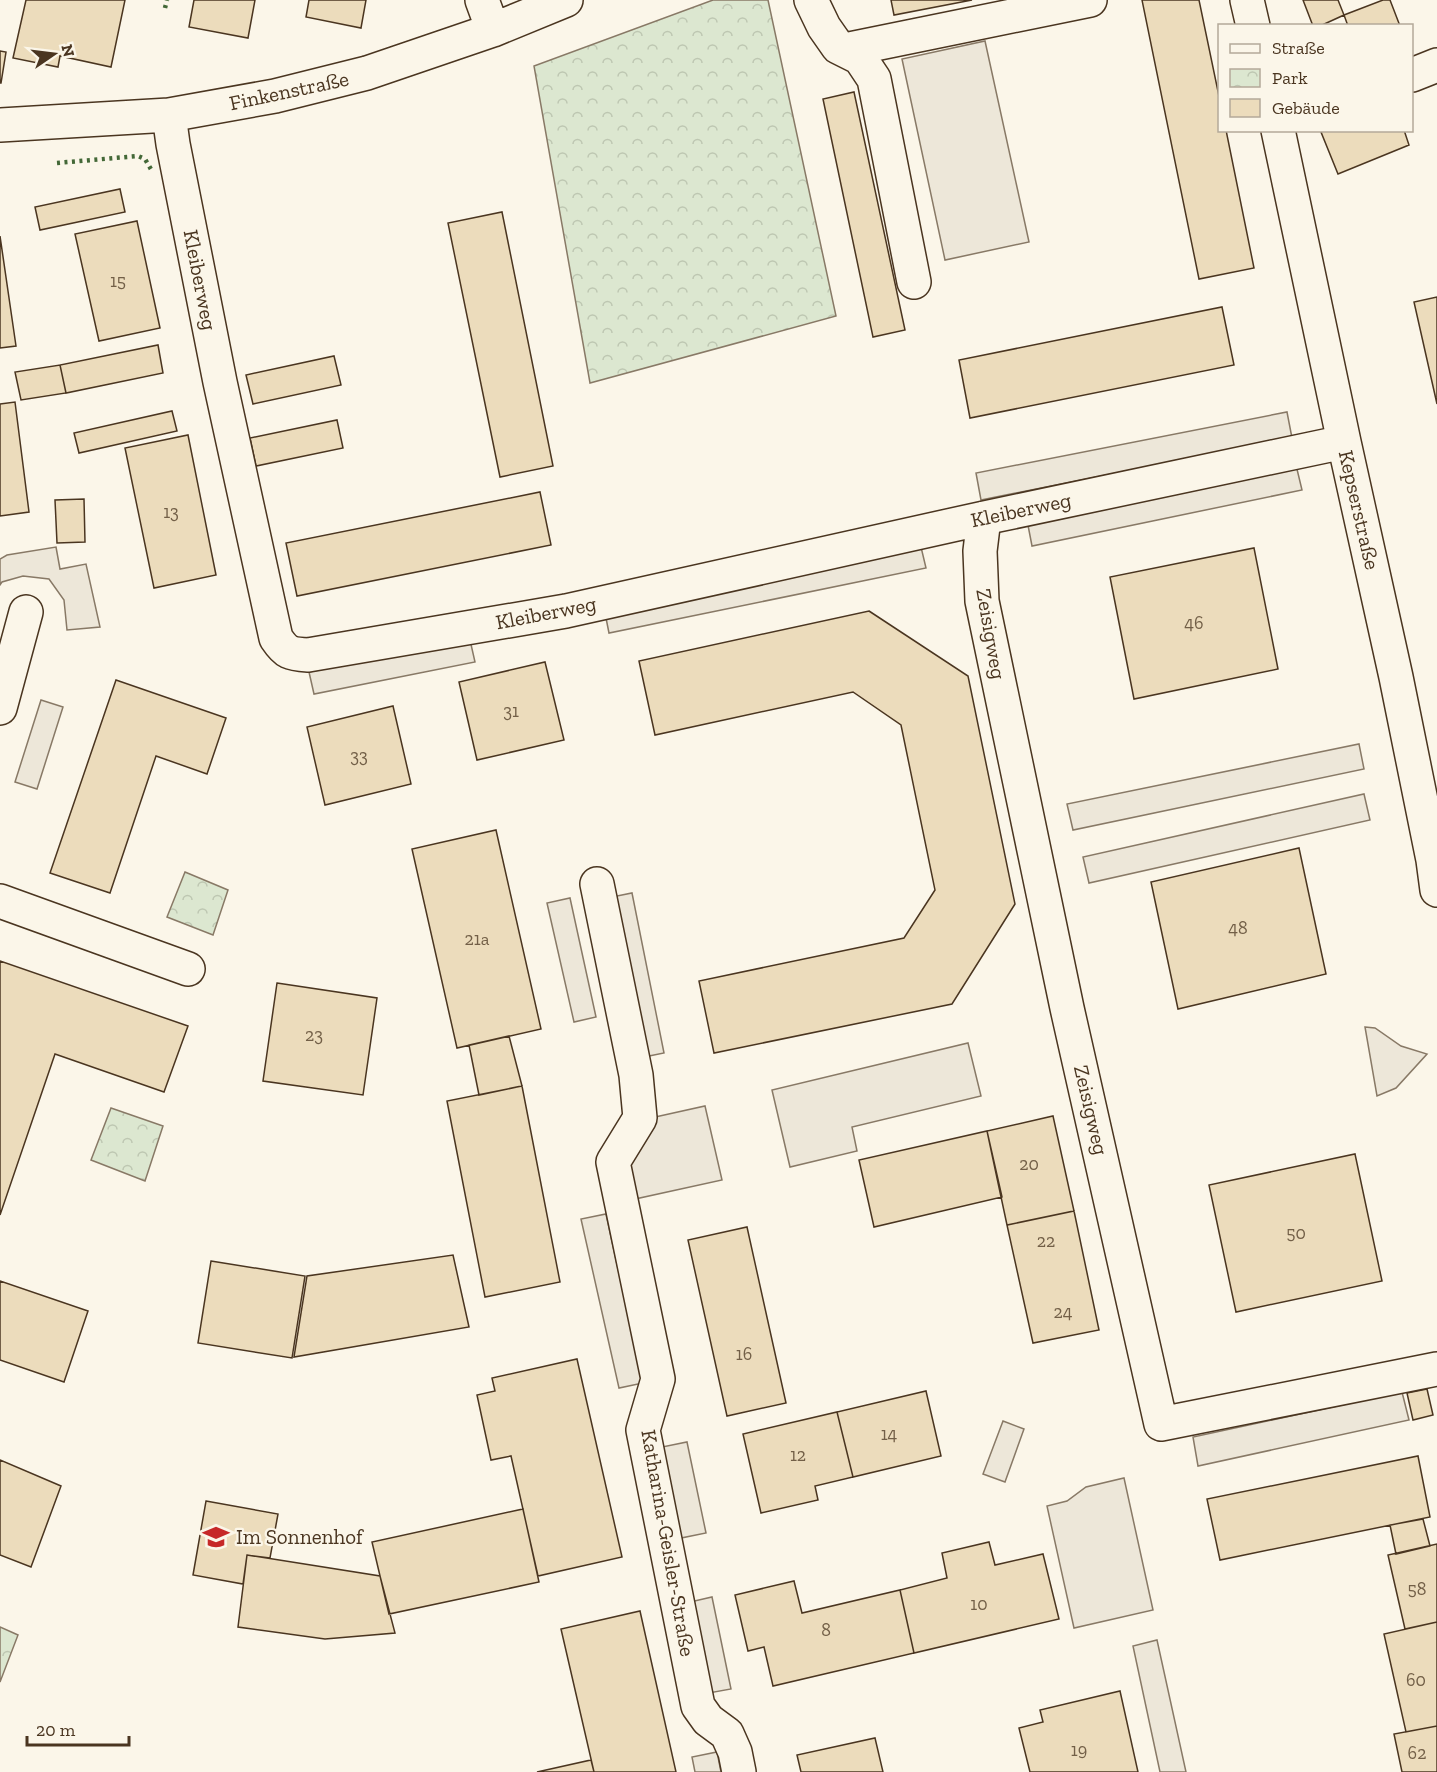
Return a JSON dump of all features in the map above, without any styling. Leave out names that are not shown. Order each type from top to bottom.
[{"type":"street","points":[[482,0],[493,30]]},
{"type":"street","name":"Finkenstraße","points":[[0,125],[169,115],[275,96],[367,73],[493,30],[566,0]]},
{"type":"street","points":[[811,0],[824,27],[838,47],[860,58],[874,79],[914,282]]},
{"type":"street","points":[[845,50],[1090,0]]},
{"type":"street","points":[[1247,0],[1253,24]]},
{"type":"street","points":[[1413,75],[1437,65]]},
{"type":"street","name":"Kleiberweg","points":[[169,115],[222,393],[261,572],[276,638],[288,653],[308,655],[566,611],[984,518],[1344,442]]},
{"type":"street","name":"Kepserstraße","points":[[1278,132],[1436,869]]},
{"type":"street","name":"Zeisigweg","points":[[984,518],[980,551],[982,601],[1067,1008],[1161,1424],[1437,1369]]},
{"type":"street","points":[[0,708],[26,612]]},
{"type":"street","name":"Katharina-Geisler-Straße","points":[[597,884],[636,1075],[639,1107],[639,1118],[613,1162],[657,1379],[644,1430],[698,1706],[708,1720],[727,1734],[735,1752],[739,1772]]},
{"type":"street","points":[[0,901],[188,969]]},
{"type":"green space","points":[[713,0],[768,0],[836,316],[590,383],[534,66]]},
{"type":"green space","points":[[185,872],[228,890],[213,935],[167,917]]},
{"type":"green space","points":[[111,1108],[163,1126],[145,1181],[91,1160]]},
{"type":"green space","points":[[0,1627],[18,1635],[0,1682]]},
{"type":"shaded area","points":[[985,41],[1029,242],[945,260],[902,59]]},
{"type":"shaded area","points":[[1287,412],[1292,438],[981,500],[976,473]]},
{"type":"shaded area","points":[[1296,465],[1302,490],[1032,546],[1027,520]]},
{"type":"shaded area","points":[[56,547],[60,569],[86,564],[100,627],[67,630],[64,600],[49,579],[23,576],[2,582],[0,585],[0,559],[7,555]]},
{"type":"shaded area","points":[[921,547],[926,568],[609,633],[605,613]]},
{"type":"shaded area","points":[[470,640],[475,662],[314,694],[309,672]]},
{"type":"shaded area","points":[[41,700],[63,707],[37,789],[15,782]]},
{"type":"shaded area","points":[[1359,744],[1364,769],[1073,830],[1067,804]]},
{"type":"shaded area","points":[[1364,794],[1370,820],[1089,883],[1083,857]]},
{"type":"shaded area","points":[[632,893],[664,1053],[639,1058],[607,898]]},
{"type":"shaded area","points":[[570,898],[596,1017],[574,1022],[547,903]]},
{"type":"shaded area","points":[[1365,1027],[1375,1028],[1401,1046],[1427,1054],[1396,1088],[1377,1096]]},
{"type":"shaded area","points":[[968,1043],[981,1096],[852,1127],[857,1151],[790,1167],[772,1090]]},
{"type":"shaded area","points":[[705,1106],[722,1180],[635,1199],[619,1125]]},
{"type":"shaded area","points":[[606,1214],[643,1383],[619,1388],[581,1219]]},
{"type":"shaded area","points":[[1402,1392],[1409,1420],[1198,1466],[1193,1437]]},
{"type":"shaded area","points":[[1003,1421],[1024,1429],[1005,1482],[983,1474]]},
{"type":"shaded area","points":[[687,1442],[706,1533],[681,1538],[662,1447]]},
{"type":"shaded area","points":[[1124,1478],[1153,1610],[1074,1628],[1047,1506],[1067,1501],[1086,1487]]},
{"type":"shaded area","points":[[712,1597],[731,1689],[709,1693],[690,1602]]},
{"type":"shaded area","points":[[1157,1640],[1186,1772],[1160,1772],[1133,1646]]},
{"type":"shaded area","points":[[717,1752],[721,1772],[695,1772],[692,1757]]},
{"type":"building","points":[[26,0],[125,0],[111,67],[60,56],[58,67],[13,58]]},
{"type":"building","points":[[194,0],[255,0],[248,38],[189,27]]},
{"type":"building","points":[[309,0],[366,0],[361,28],[306,17]]},
{"type":"building","points":[[891,0],[972,0],[894,15]]},
{"type":"building","points":[[1142,0],[1199,0],[1218,91],[1218,132],[1226,132],[1254,268],[1199,279]]},
{"type":"building","points":[[1303,0],[1338,0],[1344,15],[1324,24],[1312,24]]},
{"type":"building","points":[[1383,0],[1390,0],[1399,24],[1347,24],[1344,15]]},
{"type":"building","points":[[0,51],[6,52],[1,83],[0,83]]},
{"type":"building","points":[[854,92],[905,330],[873,337],[823,99]]},
{"type":"building","points":[[1321,132],[1405,132],[1409,145],[1338,174]]},
{"type":"building","points":[[120,189],[125,212],[40,230],[35,207]]},
{"type":"building","points":[[502,212],[553,466],[500,477],[448,223]]},
{"type":"building","points":[[137,221],[160,328],[99,341],[75,234]]},
{"type":"building","points":[[0,236],[16,346],[0,348]]},
{"type":"building","points":[[1437,297],[1437,404],[1414,302]]},
{"type":"building","points":[[1222,307],[1234,365],[970,418],[959,360]]},
{"type":"building","points":[[158,345],[163,373],[66,393],[60,365]]},
{"type":"building","points":[[334,356],[341,385],[253,404],[246,375]]},
{"type":"building","points":[[60,365],[66,393],[21,400],[15,372]]},
{"type":"building","points":[[15,402],[29,512],[0,516],[0,404]]},
{"type":"building","points":[[172,411],[177,431],[79,453],[74,433]]},
{"type":"building","points":[[337,420],[343,448],[256,466],[250,438]]},
{"type":"building","points":[[188,435],[216,575],[154,588],[125,448]]},
{"type":"building","points":[[540,492],[551,545],[297,596],[286,543]]},
{"type":"building","points":[[84,499],[85,542],[57,543],[55,500]]},
{"type":"building","points":[[1254,548],[1278,669],[1134,699],[1110,577]]},
{"type":"building","points":[[869,611],[968,676],[1015,904],[952,1004],[714,1053],[699,981],[904,938],[935,890],[901,725],[853,692],[655,735],[639,661]]},
{"type":"building","points":[[545,662],[564,740],[477,760],[459,682]]},
{"type":"building","points":[[116,680],[226,718],[207,774],[156,756],[110,893],[50,873]]},
{"type":"building","points":[[393,706],[411,784],[325,805],[307,727]]},
{"type":"building","points":[[496,830],[541,1029],[457,1048],[412,849]]},
{"type":"building","points":[[1299,848],[1326,974],[1178,1009],[1151,882]]},
{"type":"building","points":[[0,961],[188,1026],[164,1092],[55,1054],[0,1215]]},
{"type":"building","points":[[277,983],[377,998],[363,1095],[263,1081]]},
{"type":"building","points":[[509,1036],[522,1086],[479,1095],[469,1045]]},
{"type":"building","points":[[522,1086],[560,1282],[485,1297],[447,1101]]},
{"type":"building","points":[[1053,1116],[1074,1211],[1007,1225],[987,1131]]},
{"type":"building","points":[[987,1131],[1002,1197],[874,1227],[859,1160]]},
{"type":"building","points":[[1355,1154],[1382,1281],[1236,1312],[1209,1185]]},
{"type":"building","points":[[1074,1211],[1099,1330],[1033,1343],[1007,1225]]},
{"type":"building","points":[[747,1227],[786,1403],[727,1416],[688,1240]]},
{"type":"building","points":[[453,1255],[469,1327],[294,1357],[307,1276]]},
{"type":"building","points":[[211,1261],[305,1276],[292,1358],[198,1343]]},
{"type":"building","points":[[0,1281],[88,1311],[64,1382],[0,1360]]},
{"type":"building","points":[[577,1359],[622,1557],[538,1576],[511,1456],[491,1460],[477,1395],[495,1391],[492,1378]]},
{"type":"building","points":[[1427,1389],[1433,1415],[1413,1420],[1407,1393]]},
{"type":"building","points":[[926,1391],[941,1456],[853,1477],[837,1412]]},
{"type":"building","points":[[837,1412],[853,1477],[815,1486],[818,1500],[761,1513],[743,1434]]},
{"type":"building","points":[[1418,1456],[1430,1517],[1220,1560],[1207,1499]]},
{"type":"building","points":[[0,1460],[61,1486],[31,1567],[0,1555]]},
{"type":"building","points":[[206,1501],[278,1514],[270,1558],[247,1555],[243,1584],[193,1575]]},
{"type":"building","points":[[523,1509],[539,1582],[389,1614],[372,1542]]},
{"type":"building","points":[[1423,1519],[1430,1546],[1396,1554],[1390,1525]]},
{"type":"building","points":[[989,1542],[995,1565],[1043,1554],[1059,1619],[914,1653],[900,1590],[947,1578],[942,1553]]},
{"type":"building","points":[[1437,1544],[1437,1622],[1405,1629],[1388,1555]]},
{"type":"building","points":[[247,1555],[380,1576],[395,1633],[325,1639],[238,1627]]},
{"type":"building","points":[[794,1581],[802,1613],[900,1590],[914,1653],[773,1686],[764,1647],[748,1651],[735,1595]]},
{"type":"building","points":[[640,1611],[676,1772],[594,1772],[561,1629]]},
{"type":"building","points":[[1437,1622],[1437,1726],[1406,1732],[1384,1634]]},
{"type":"building","points":[[1120,1691],[1138,1772],[1030,1772],[1019,1728],[1043,1722],[1040,1710]]},
{"type":"building","points":[[1437,1726],[1437,1772],[1402,1772],[1394,1734]]},
{"type":"building","points":[[875,1738],[883,1772],[801,1772],[797,1755]]},
{"type":"building","points":[[591,1760],[594,1772],[537,1772]]},
{"type":"hedge","points":[[165,8],[167,0]]},
{"type":"hedge","points":[[57,163],[138,156],[145,159],[152,171]]},
{"type":"place","name":"Im Sonnenhof","points":[[216,1537]]}]
